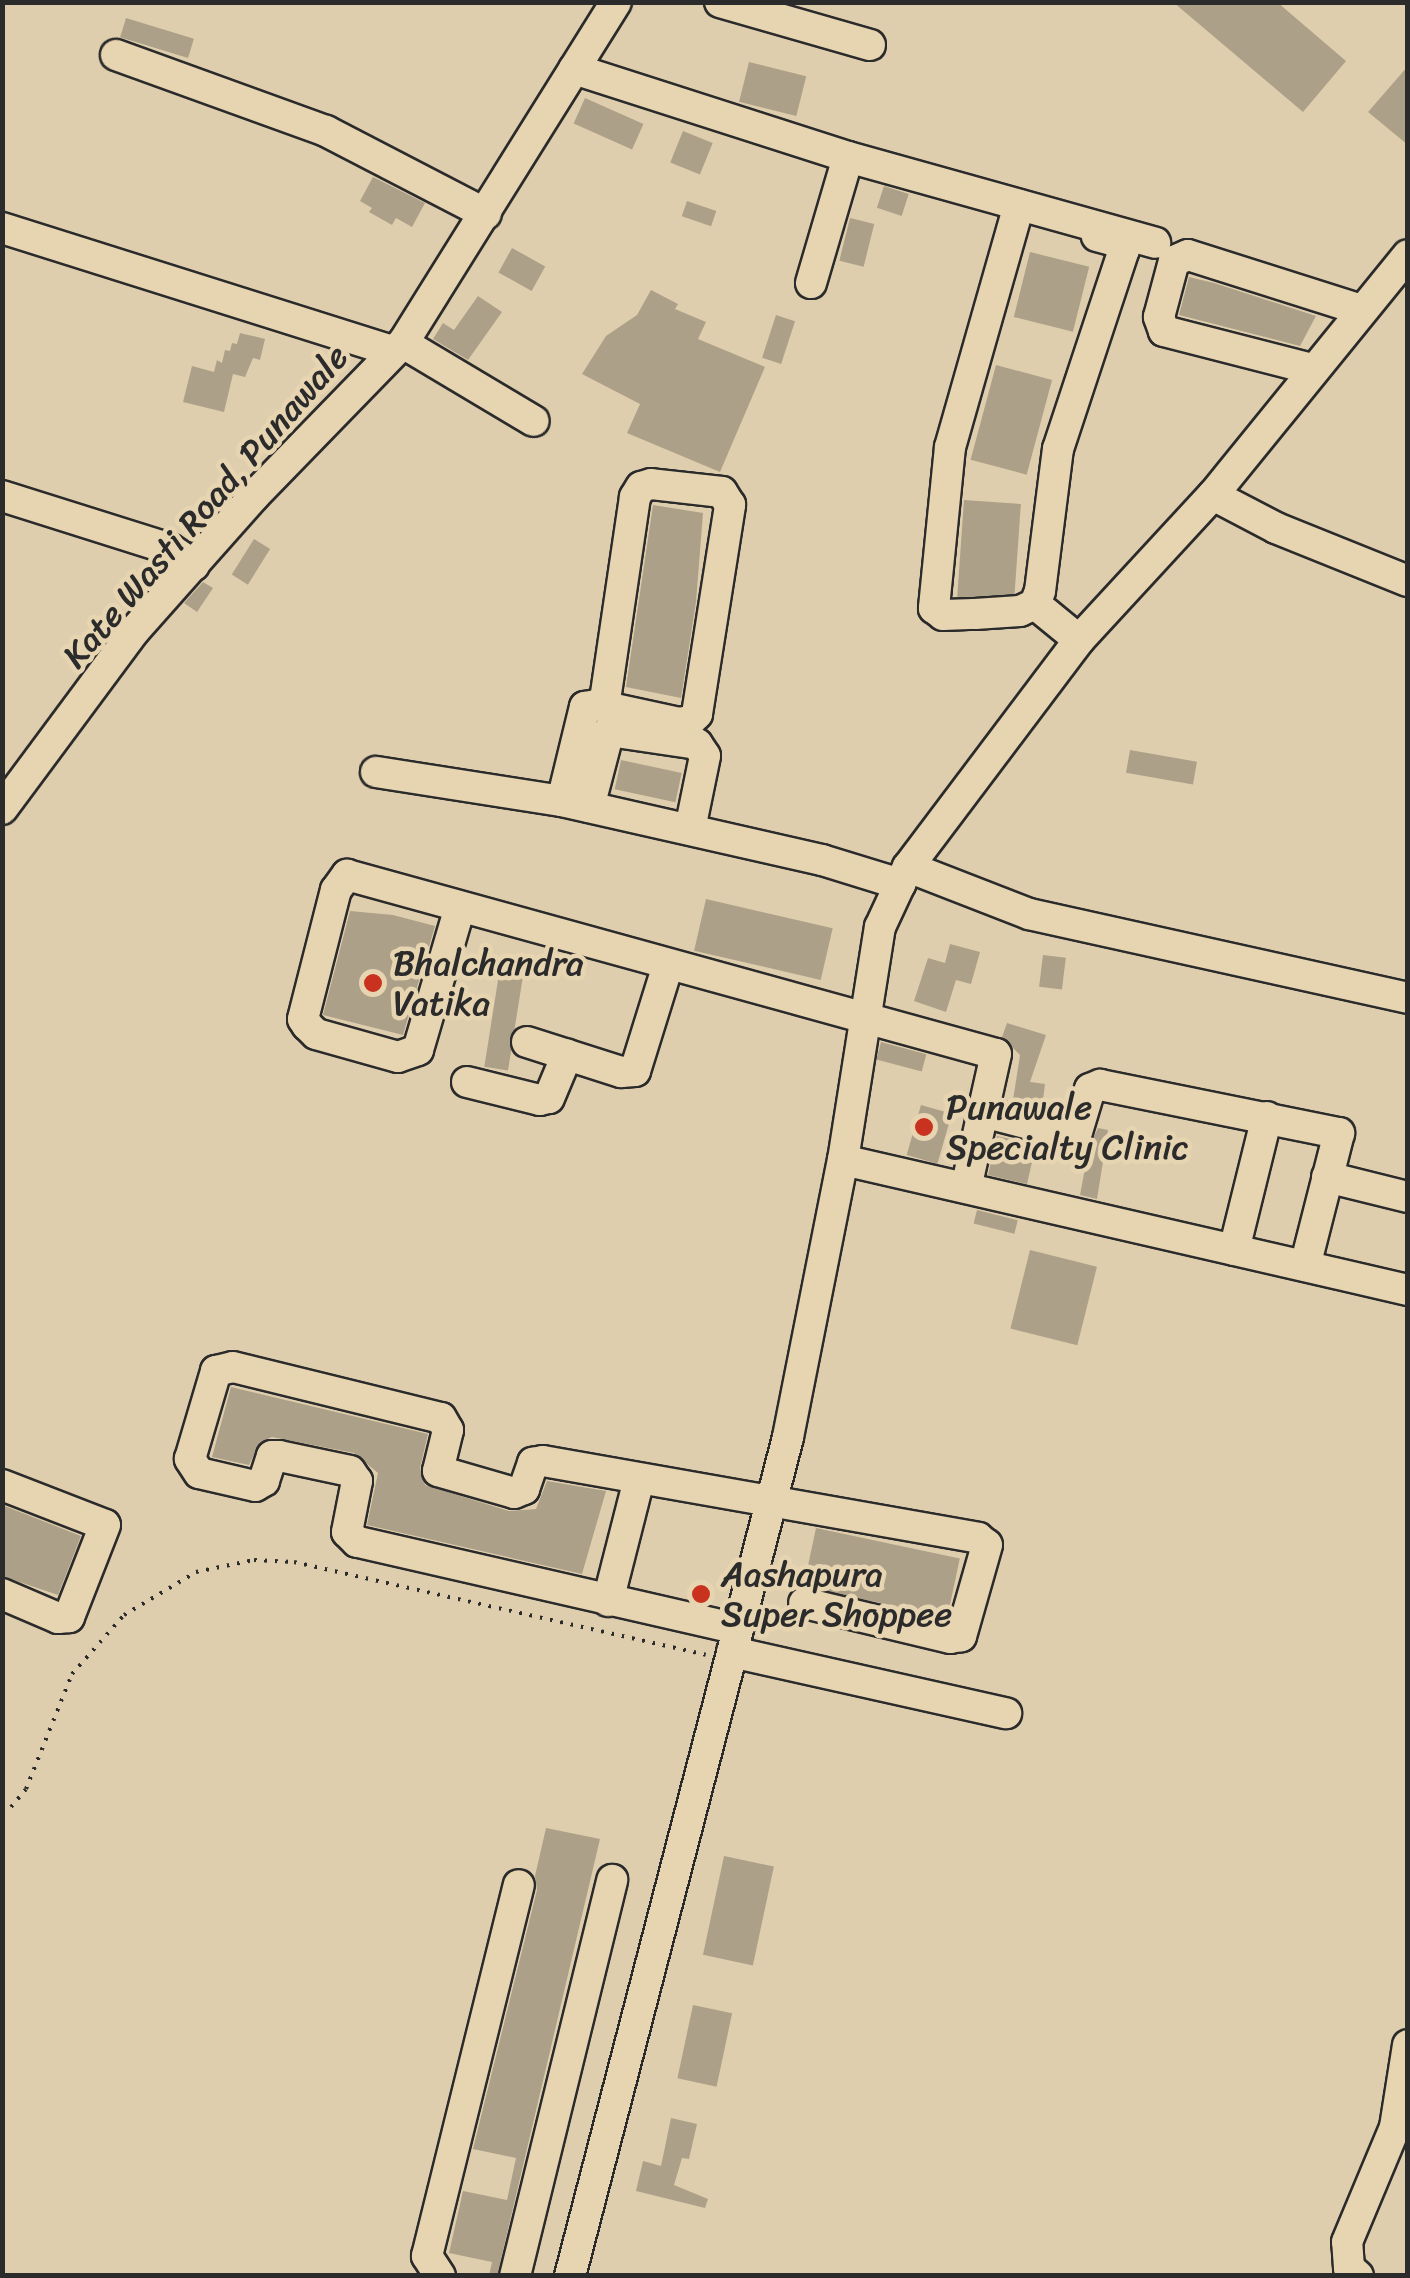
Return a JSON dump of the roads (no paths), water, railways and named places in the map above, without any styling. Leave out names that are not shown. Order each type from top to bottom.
[{"type":"street","name":"Kate Wasti Road, Punawale","points":[[2,810],[135,630],[398,347],[486,214],[616,2]]},
{"type":"street","points":[[720,2],[870,46]]},
{"type":"street","points":[[116,55],[326,131],[486,214]]},
{"type":"street","points":[[574,69],[1120,242],[1124,250],[1058,449],[1040,591],[1035,604],[1020,610],[944,615],[934,608],[950,446],[1018,210]]},
{"type":"street","points":[[811,283],[848,157]]},
{"type":"street","points":[[1018,210],[1155,243]]},
{"type":"street","points":[[2,228],[398,347],[534,422]]},
{"type":"street","points":[[570,2276],[770,1504],[843,1160],[880,926],[904,876],[1079,640],[1213,495],[1408,255]]},
{"type":"street","points":[[1312,369],[1164,331],[1159,317],[1174,261],[1188,256],[1361,310]]},
{"type":"street","points":[[576,804],[580,716],[585,707],[604,707],[679,723],[690,722],[696,714],[730,505],[722,492],[651,484],[641,487],[635,497],[604,707]]},
{"type":"street","points":[[1213,495],[1276,528],[1408,581]]},
{"type":"street","points":[[2,496],[170,548],[194,564]]},
{"type":"street","points":[[1035,604],[1079,640]]},
{"type":"street","points":[[576,804],[609,731],[697,744],[705,756],[690,830]]},
{"type":"street","points":[[376,772],[576,804],[904,876],[1029,914],[1408,998]]},
{"type":"street","points":[[460,907],[418,1050],[398,1057],[316,1034],[307,1026],[303,1018],[340,880],[347,875],[996,1054],[966,1188]]},
{"type":"street","points":[[527,1042],[621,1072],[635,1071],[641,1065],[668,965]]},
{"type":"street","points":[[466,1082],[540,1100],[554,1092],[567,1055]]},
{"type":"street","points":[[983,1112],[1068,1134],[1077,1132],[1090,1089],[1100,1085],[1338,1133],[1305,1266]]},
{"type":"street","points":[[1234,1250],[1267,1117]]},
{"type":"street","points":[[843,1160],[1408,1290]]},
{"type":"street","points":[[1328,1177],[1408,1196]]},
{"type":"street","points":[[804,1603],[950,1638],[962,1636],[987,1545],[978,1538],[538,1461],[533,1463],[520,1493],[438,1472],[448,1430],[441,1418],[234,1368],[216,1371],[190,1459],[200,1474],[256,1486],[264,1481],[272,1456],[350,1471],[357,1481],[347,1532],[357,1542],[608,1601],[733,1647],[1006,1713]]},
{"type":"street","points":[[608,1601],[640,1479]]},
{"type":"street","points":[[2,1485],[105,1525],[69,1617],[58,1618],[2,1594]]},
{"type":"street","points":[[515,2276],[612,1880]]},
{"type":"street","points":[[440,2276],[427,2256],[520,1885]]},
{"type":"street","points":[[1358,2276],[1350,2268],[1347,2242],[1395,2127],[1408,2045]]},
{"type":"place","name":"Bhalchandra Vatika","points":[[373,983]]},
{"type":"place","name":"Punawale Specialty Clinic","points":[[924,1127]]},
{"type":"place","name":"Aashapura Super Shoppee","points":[[701,1594]]}]
